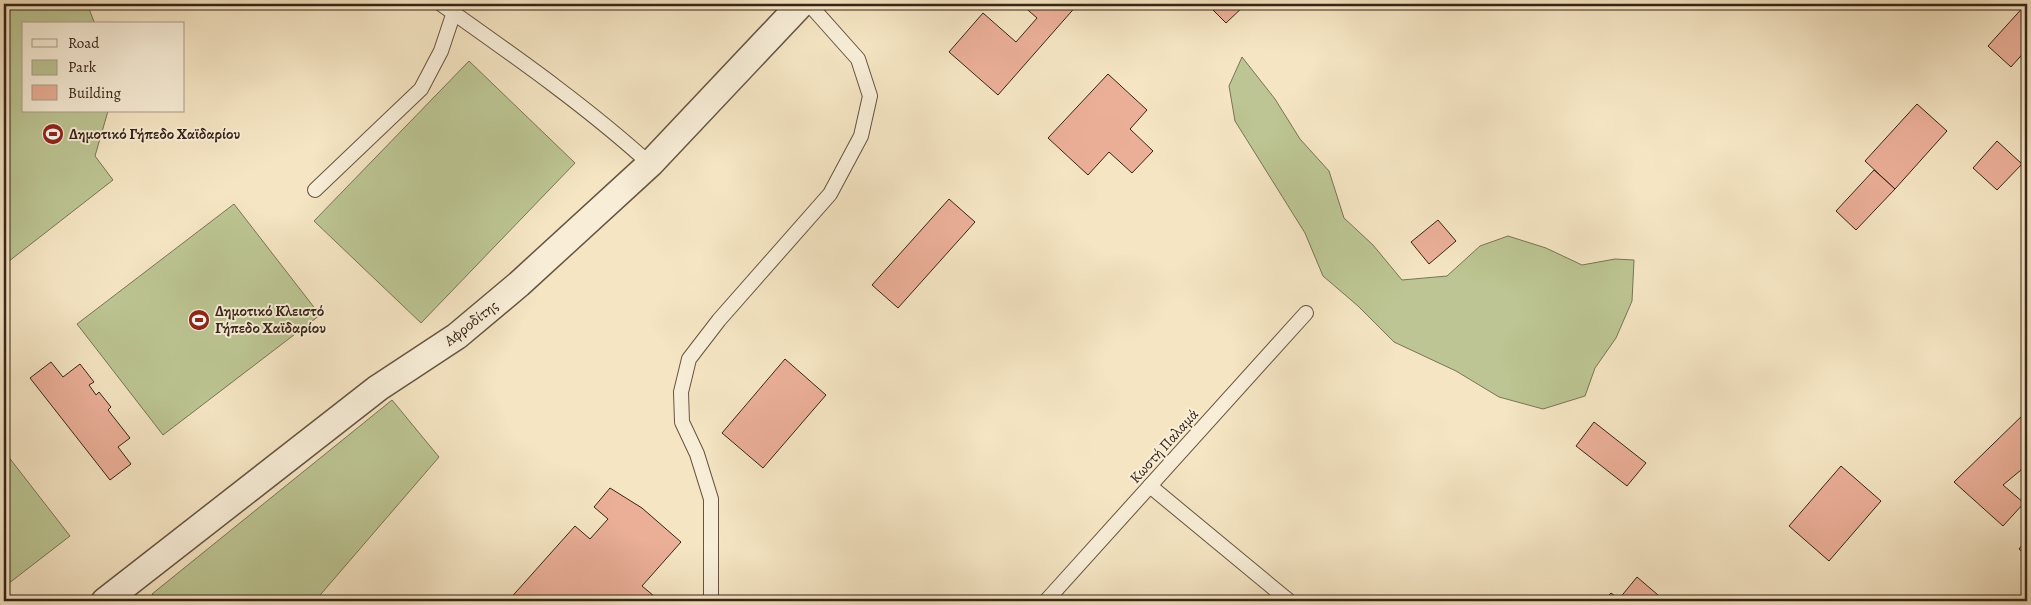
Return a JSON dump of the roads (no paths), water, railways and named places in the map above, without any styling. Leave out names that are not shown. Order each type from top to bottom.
[{"type":"street","name":"Αφροδίτης","points":[[105,601],[378,388],[457,336],[519,284],[650,164],[801,4]]},
{"type":"lane","points":[[441,4],[550,82],[616,133],[650,164]]},
{"type":"lane","points":[[711,601],[711,499],[697,454],[682,422],[681,392],[689,359],[719,320],[830,194],[862,136],[870,96],[858,59],[809,4]]},
{"type":"lane","points":[[315,190],[420,90],[441,51],[454,12]]},
{"type":"lane","name":"Κωστή Παλαμά","points":[[1046,601],[1306,313]]},
{"type":"lane","points":[[1150,486],[1289,601]]},
{"type":"place","name":"Δημοτικό Γήπεδο Χαϊδαρίου","points":[[53,134]]},
{"type":"place","name":"Δημοτικό Κλειστό Γήπεδο Χαϊδαρίου","points":[[199,320]]}]
